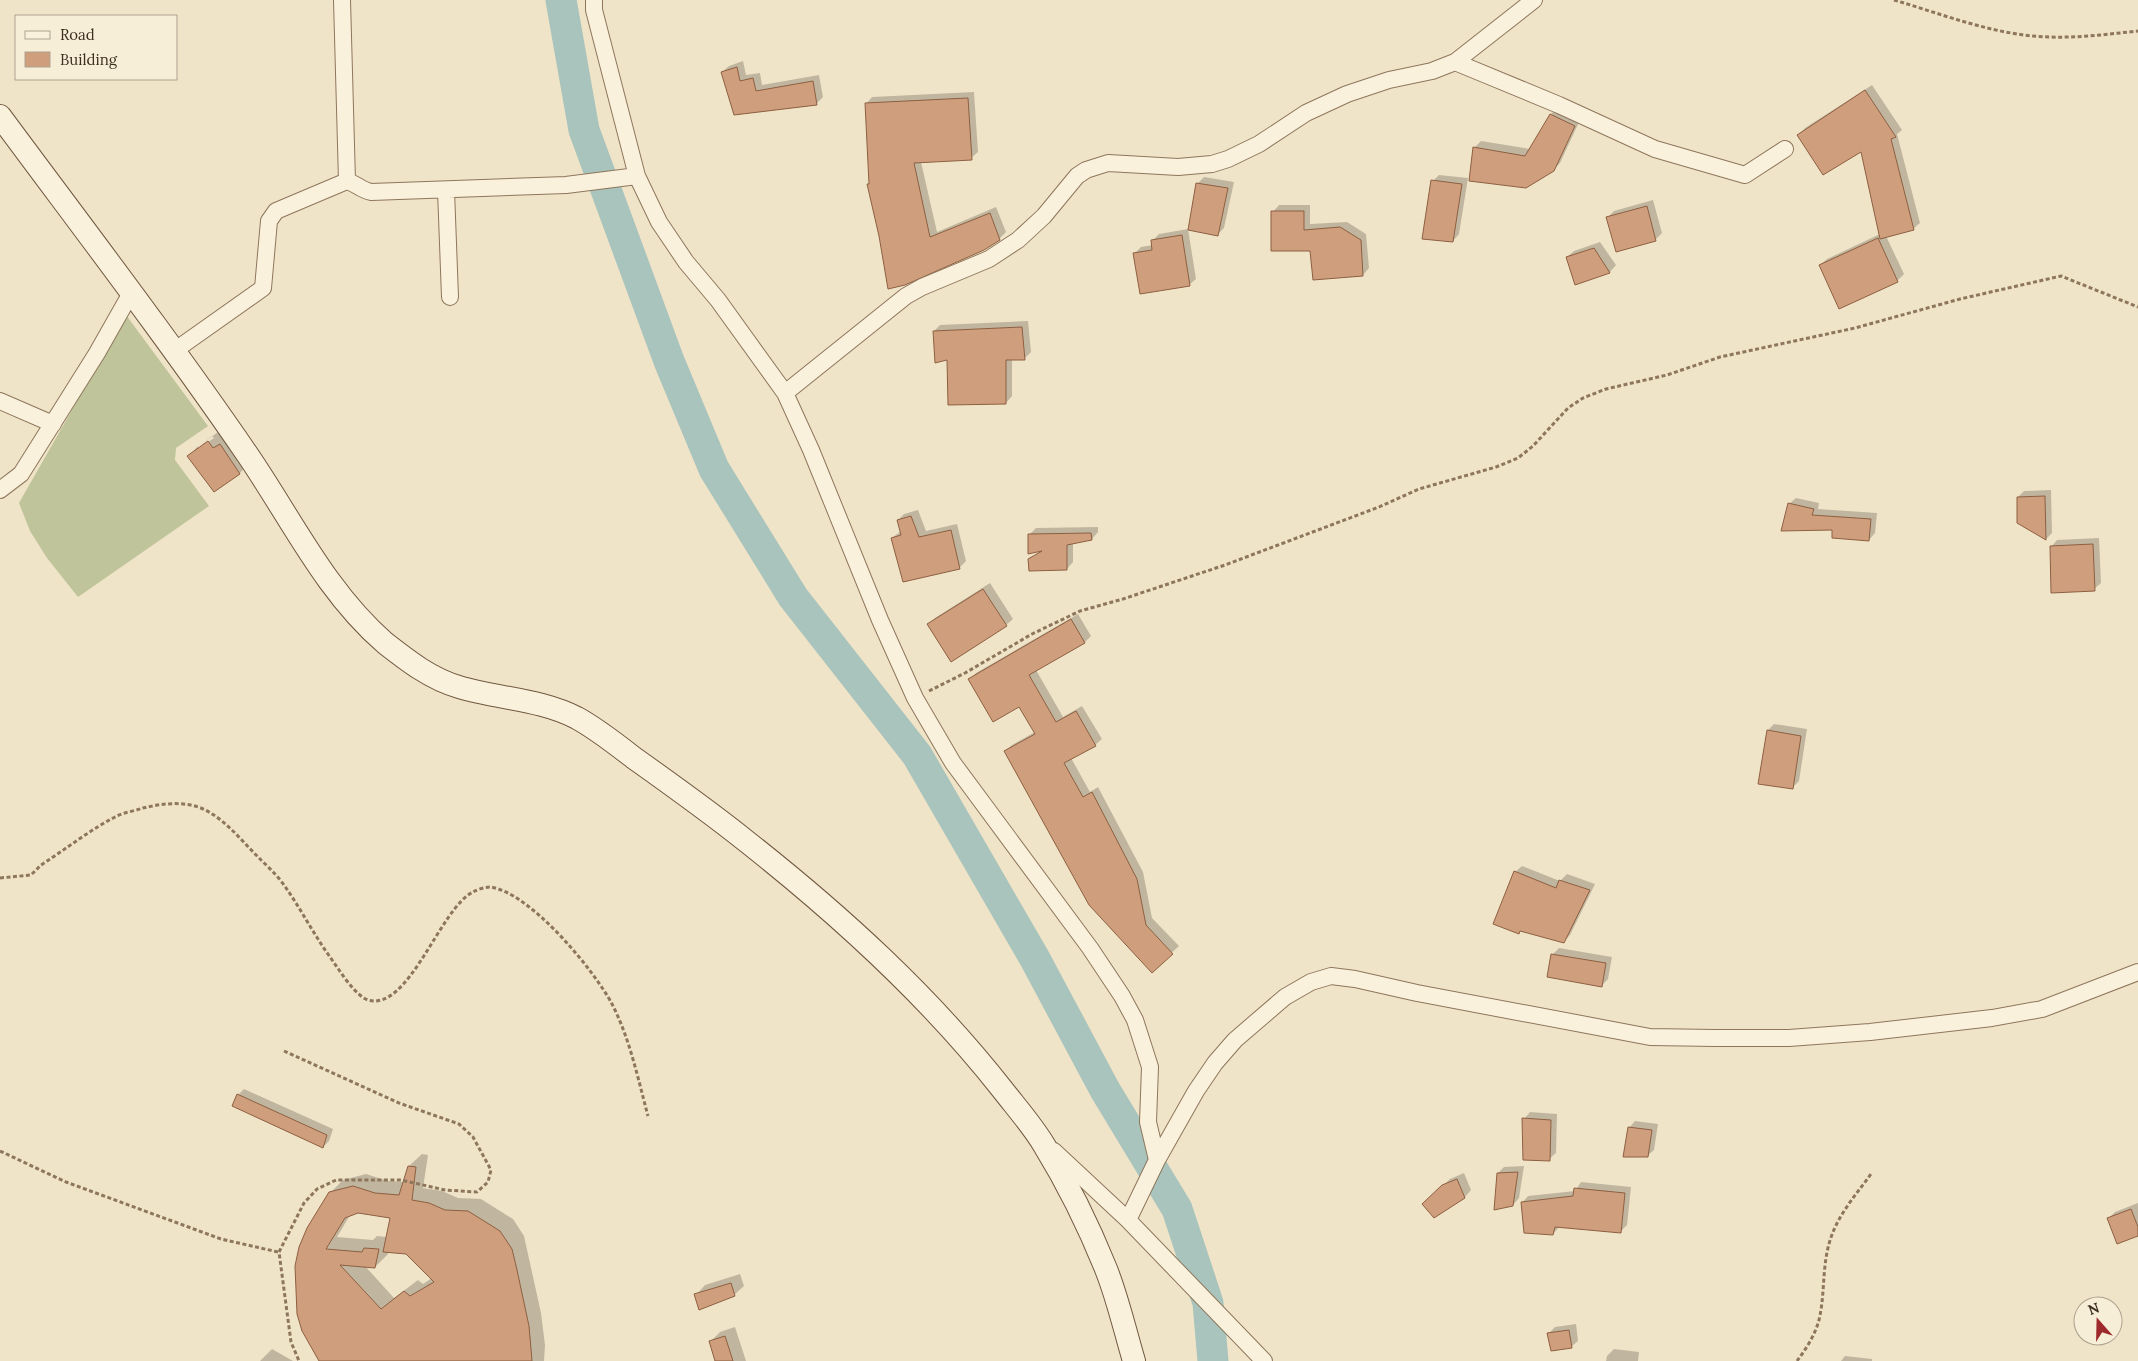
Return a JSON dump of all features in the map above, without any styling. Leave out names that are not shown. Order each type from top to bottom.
[{"type":"street","points":[[342,0],[347,181]]},
{"type":"street","points":[[594,0],[594,10],[637,176],[670,240],[729,315],[785,393],[811,450],[880,620],[915,698],[953,763],[1090,948],[1122,996],[1135,1020],[1150,1067],[1148,1122],[1157,1160]]},
{"type":"street","points":[[785,393],[906,296],[922,287],[988,259],[1018,240],[1044,216],[1077,176],[1086,170],[1108,162],[1178,167],[1212,164],[1228,159],[1259,144],[1306,113],[1347,94],[1389,80],[1432,71],[1455,62],[1534,0]]},
{"type":"street","points":[[1455,62],[1558,105],[1654,149],[1745,175],[1785,149]]},
{"type":"street","points":[[0,116],[174,351],[248,456],[344,603],[382,640],[428,675],[458,687],[522,699],[550,707],[577,718],[688,795],[778,866],[890,964],[976,1056],[1041,1140],[1068,1187],[1108,1273],[1134,1361]]},
{"type":"street","points":[[174,351],[264,288],[269,221],[276,211],[347,181],[356,184],[362,190],[371,192],[566,185],[637,176]]},
{"type":"street","points":[[446,190],[450,296]]},
{"type":"street","points":[[0,490],[21,474],[131,293]]},
{"type":"street","points":[[0,401],[53,424]]},
{"type":"street","points":[[1128,1220],[1157,1160],[1196,1091],[1215,1063],[1235,1040],[1285,997],[1311,982],[1331,976],[1356,979],[1417,993],[1650,1037],[1789,1038],[1870,1032],[1992,1018],[2042,1009],[2138,972]]},
{"type":"street","points":[[1041,1140],[1128,1220],[1264,1361]]},
{"type":"path","points":[[1894,0],[1998,30],[2049,37],[2087,37],[2138,31]]},
{"type":"path","points":[[915,698],[1080,610],[1123,599],[1225,565],[1379,507],[1419,489],[1496,467],[1518,458],[1533,446],[1568,408],[1583,398],[1606,388],[1666,374],[1720,357],[1855,328],[1960,299],[2061,276],[2138,308]]},
{"type":"path","points":[[0,878],[31,875],[41,865],[118,815],[163,803],[183,804],[208,810],[229,827],[280,880],[316,938],[357,993],[366,1000],[378,1002],[391,996],[407,980],[459,900],[474,891],[489,887],[504,891],[523,902],[547,923],[593,974],[612,1006],[632,1054],[648,1116]]},
{"type":"path","points":[[284,1051],[399,1103],[459,1124],[473,1137],[491,1170],[488,1182],[477,1192],[445,1190],[401,1180],[336,1180],[317,1190],[304,1203],[278,1252],[291,1342],[299,1361]]},
{"type":"path","points":[[0,1151],[66,1182],[221,1240],[278,1252]]},
{"type":"path","points":[[1796,1361],[1814,1333],[1819,1320],[1825,1261],[1830,1242],[1845,1209],[1871,1174]]},
{"type":"green space","points":[[126,315],[208,426],[176,448],[175,460],[209,506],[78,597],[47,558],[30,531],[19,503]]},
{"type":"building","points":[[737,67],[740,81],[753,78],[756,91],[813,81],[817,105],[734,115],[721,72]]},
{"type":"building","points":[[1865,90],[1896,137],[1891,139],[1914,230],[1880,239],[1861,152],[1823,175],[1797,135]]},
{"type":"building","points":[[968,98],[972,160],[914,163],[930,237],[990,213],[1000,240],[984,250],[905,285],[888,289],[879,236],[867,184],[869,184],[865,103]]},
{"type":"building","points":[[1550,114],[1575,126],[1554,171],[1526,188],[1469,181],[1473,147],[1525,156]]},
{"type":"building","points":[[1431,180],[1462,184],[1453,242],[1422,239]]},
{"type":"building","points":[[1196,183],[1228,188],[1218,236],[1188,230]]},
{"type":"building","points":[[1647,206],[1656,241],[1616,252],[1606,217]]},
{"type":"building","points":[[1271,211],[1304,211],[1304,230],[1340,227],[1361,240],[1363,276],[1313,280],[1310,251],[1271,251]]},
{"type":"building","points":[[1182,235],[1190,286],[1140,294],[1133,253],[1152,250],[1151,240]]},
{"type":"building","points":[[1878,238],[1898,282],[1839,309],[1819,265]]},
{"type":"building","points":[[1594,248],[1610,273],[1575,285],[1566,257]]},
{"type":"building","points":[[1022,327],[1025,360],[1006,360],[1006,404],[948,405],[947,360],[935,363],[933,331]]},
{"type":"building","points":[[208,441],[213,448],[220,444],[240,474],[214,492],[187,456]]},
{"type":"building","points":[[2045,496],[2046,540],[2017,523],[2017,497]]},
{"type":"building","points":[[1788,503],[1814,509],[1812,515],[1871,519],[1869,541],[1832,538],[1832,530],[1781,531]]},
{"type":"building","points":[[911,516],[919,537],[951,530],[960,569],[903,582],[891,538],[901,535],[897,520]]},
{"type":"building","points":[[1091,533],[1092,540],[1067,545],[1067,570],[1029,571],[1028,559],[1042,551],[1028,554],[1028,534]]},
{"type":"building","points":[[2093,544],[2095,591],[2051,593],[2050,546]]},
{"type":"building","points":[[983,589],[1007,626],[951,662],[927,624]]},
{"type":"building","points":[[1071,619],[1085,643],[1029,675],[1056,722],[1076,711],[1096,746],[1064,763],[1083,797],[1092,792],[1137,879],[1146,925],[1173,954],[1152,973],[1089,905],[1004,751],[1035,734],[1019,707],[993,722],[968,679]]},
{"type":"building","points":[[1767,730],[1801,736],[1793,789],[1758,784]]},
{"type":"building","points":[[1514,871],[1556,888],[1559,880],[1590,890],[1564,943],[1520,931],[1519,934],[1493,924]]},
{"type":"building","points":[[1551,954],[1606,963],[1602,987],[1547,977]]},
{"type":"building","points":[[237,1094],[327,1135],[323,1148],[232,1106]]},
{"type":"building","points":[[1522,1118],[1551,1120],[1550,1161],[1523,1160]]},
{"type":"building","points":[[1628,1127],[1652,1130],[1648,1157],[1623,1157]]},
{"type":"building","points":[[408,1166],[416,1167],[412,1200],[429,1203],[445,1210],[468,1211],[500,1231],[512,1249],[529,1326],[532,1361],[319,1361],[302,1331],[297,1314],[295,1266],[299,1247],[307,1228],[329,1192],[353,1186],[375,1193],[399,1195]],"holes":[[[358,1213],[390,1218],[383,1252],[406,1254],[434,1282],[410,1296],[404,1291],[381,1309],[340,1265],[375,1268],[379,1249],[364,1248],[362,1252],[326,1249],[345,1218]]]},
{"type":"building","points":[[1518,1172],[1513,1206],[1494,1210],[1497,1173]]},
{"type":"building","points":[[1457,1179],[1465,1198],[1434,1218],[1422,1204],[1442,1185]]},
{"type":"building","points":[[1574,1188],[1625,1193],[1621,1233],[1555,1227],[1553,1235],[1524,1233],[1521,1202],[1573,1196]]},
{"type":"building","points":[[2131,1209],[2138,1227],[2138,1236],[2117,1244],[2107,1218]]},
{"type":"building","points":[[731,1283],[735,1296],[699,1310],[694,1294]]},
{"type":"building","points":[[1569,1330],[1572,1348],[1551,1351],[1547,1333]]},
{"type":"building","points":[[725,1336],[733,1361],[715,1361],[709,1341]]},
{"type":"waterway","points":[[561,0],[584,130],[669,361],[714,469],[793,597],[917,755],[1035,959],[1105,1090],[1177,1209],[1208,1303],[1213,1361]]}]
